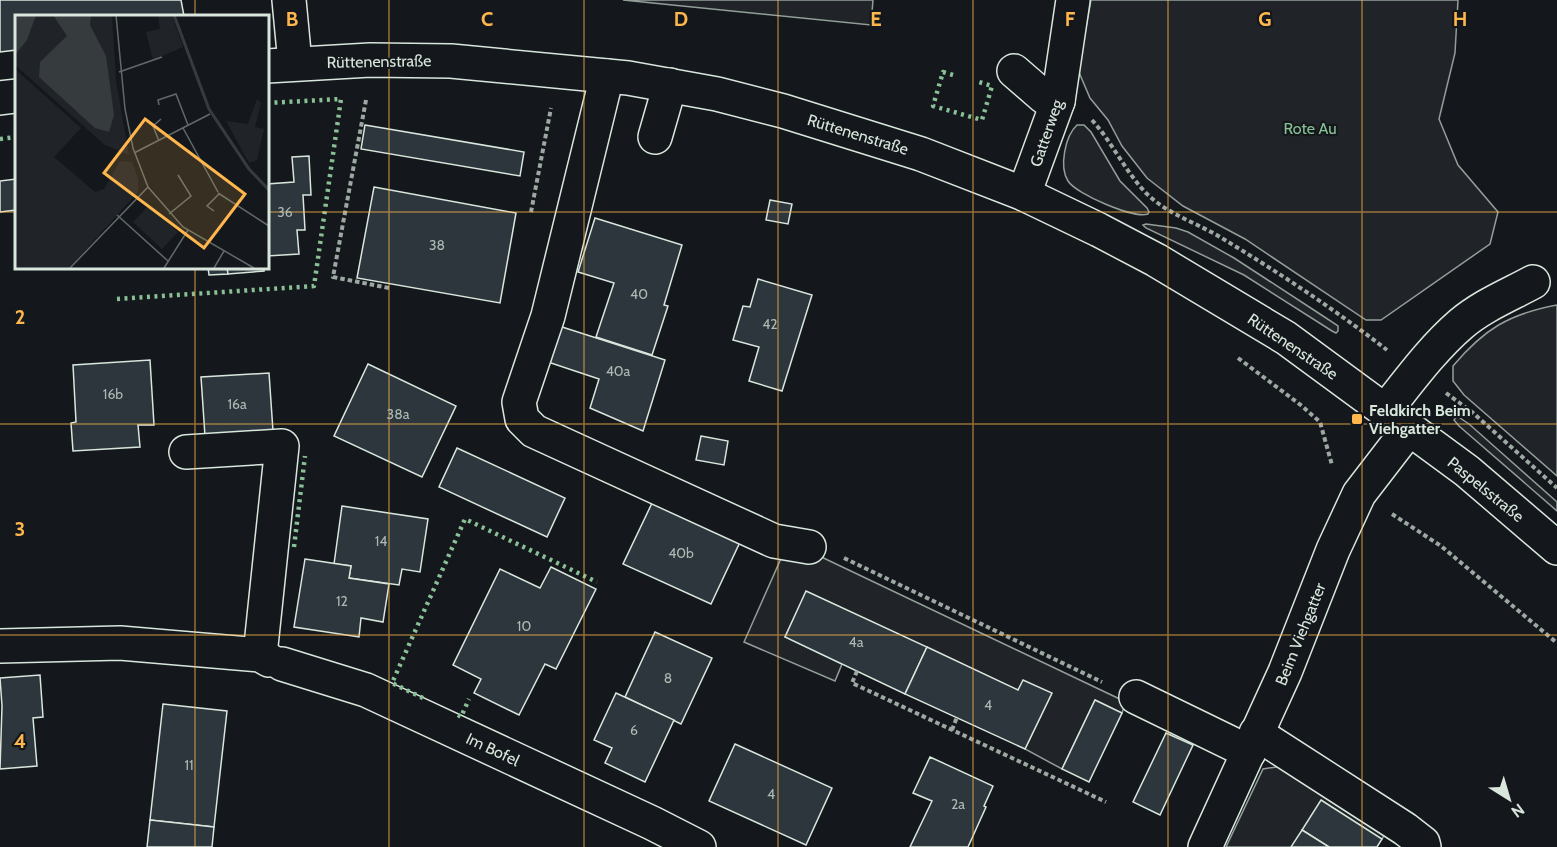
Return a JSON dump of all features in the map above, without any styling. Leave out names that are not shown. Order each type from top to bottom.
[{"type":"street","points":[[281,65],[289,0]]},
{"type":"street","name":"Gatterweg","points":[[1024,194],[1058,101],[1073,0]]},
{"type":"street","name":"Rüttenenstraße","points":[[281,65],[370,60],[451,61],[607,76],[670,85],[783,111],[921,154],[1024,194],[1121,241],[1286,338],[1397,420]]},
{"type":"street","points":[[1014,71],[1044,97],[1058,101]]},
{"type":"street","points":[[607,76],[548,316],[519,402],[522,419],[534,431],[774,541],[809,547]]},
{"type":"street","points":[[655,137],[670,85]]},
{"type":"street","points":[[0,98],[15,96]]},
{"type":"street","name":"Beim Viehgatter","points":[[1206,847],[1285,672],[1333,550],[1397,420],[1416,372],[1461,324],[1485,307],[1533,282]]},
{"type":"street","name":"Paspelsstraße","points":[[1397,420],[1467,471],[1557,548]]},
{"type":"street","points":[[186,452],[282,446],[270,660]]},
{"type":"street","name":"Im Bofel","points":[[0,646],[120,643],[270,660],[366,690],[699,847]]},
{"type":"street","points":[[1136,697],[1252,742],[1405,829],[1423,843],[1424,847]]},
{"type":"path","points":[[367,98],[333,277],[389,288]]},
{"type":"path","points":[[530,217],[553,98]]},
{"type":"path","points":[[1058,101],[1073,105],[1086,113],[1146,193],[1166,210],[1218,236],[1358,327],[1472,412],[1557,488]]},
{"type":"path","points":[[1320,422],[1333,470]]},
{"type":"path","points":[[1391,513],[1441,546],[1557,643]]},
{"type":"path","points":[[809,547],[854,562],[1136,697]]},
{"type":"path","points":[[857,671],[852,683],[1106,802]]},
{"type":"path","points":[[952,730],[957,717]]},
{"type":"green space","points":[[623,0],[873,0],[871,25]]},
{"type":"green space","name":"Rote Au","points":[[1091,0],[1458,0],[1455,53],[1439,119],[1458,165],[1498,212],[1490,244],[1381,320],[1366,320],[1245,239],[1183,206],[1147,178],[1122,146],[1108,120],[1090,98],[1078,70]]},
{"type":"green space","points":[[1077,125],[1084,125],[1091,132],[1120,181],[1147,208],[1148,214],[1131,213],[1106,204],[1082,192],[1068,181],[1064,168],[1065,152],[1069,136]]},
{"type":"green space","points":[[1143,225],[1188,232],[1234,258],[1323,316],[1338,326],[1338,331],[1336,333],[1332,331],[1244,275],[1146,228]]},
{"type":"green space","points":[[1557,305],[1557,476],[1464,395],[1453,381],[1453,366],[1476,342],[1499,325],[1525,313]]},
{"type":"green space","points":[[1457,416],[1557,502],[1557,511],[1459,426],[1454,420]]},
{"type":"green space","points":[[813,553],[1126,702],[1122,713],[1095,700],[1062,769],[1025,749],[1051,694],[1018,690],[807,592],[785,637],[842,664],[835,681],[744,642],[783,554]]},
{"type":"green space","points":[[1289,765],[1386,832],[1382,839],[1295,847],[1226,847],[1263,769]]},
{"type":"building","points":[[0,0],[181,0],[184,15],[15,15],[15,50],[0,52]]},
{"type":"building","points":[[365,125],[524,152],[520,176],[361,149]]},
{"type":"building","points":[[309,156],[311,195],[303,195],[305,230],[297,230],[299,254],[268,256],[268,184],[294,182],[292,157]]},
{"type":"building","points":[[15,179],[15,210],[0,212],[0,181]]},
{"type":"building","points":[[374,187],[516,213],[500,303],[357,278]]},
{"type":"building","points":[[770,200],[792,204],[788,224],[766,220]]},
{"type":"building","points":[[595,218],[682,245],[664,305],[668,306],[652,355],[596,337],[614,283],[578,272]]},
{"type":"building","points":[[208,268],[227,268],[228,274],[209,275]]},
{"type":"building","points":[[227,268],[263,268],[264,271],[228,274]]},
{"type":"building","points":[[758,279],[812,295],[782,391],[749,381],[759,347],[733,340],[743,306],[750,307]]},
{"type":"building","points":[[559,326],[665,360],[643,431],[590,408],[599,379],[548,362]]},
{"type":"building","points":[[150,360],[154,425],[138,425],[140,447],[73,451],[71,423],[76,422],[73,365]]},
{"type":"building","points":[[368,364],[456,406],[422,477],[334,436]]},
{"type":"building","points":[[269,373],[273,431],[205,436],[201,377]]},
{"type":"building","points":[[701,436],[728,441],[724,465],[696,460]]},
{"type":"building","points":[[457,448],[565,498],[547,537],[439,487]]},
{"type":"building","points":[[653,501],[740,542],[711,604],[623,564]]},
{"type":"building","points":[[342,506],[428,519],[420,572],[402,569],[399,585],[349,578],[351,566],[334,564]]},
{"type":"building","points":[[305,559],[351,566],[349,578],[389,584],[383,622],[361,618],[359,637],[294,627]]},
{"type":"building","points":[[551,567],[596,589],[556,669],[545,664],[519,715],[474,693],[481,679],[453,665],[500,569],[540,588]]},
{"type":"building","points":[[806,591],[927,647],[905,694],[785,637]]},
{"type":"building","points":[[655,632],[712,658],[681,724],[625,697]]},
{"type":"building","points":[[927,647],[1018,690],[1023,680],[1052,693],[1025,749],[905,694]]},
{"type":"building","points":[[40,675],[43,717],[33,718],[37,766],[0,769],[2,706],[0,678]]},
{"type":"building","points":[[616,693],[674,720],[645,782],[605,763],[612,748],[594,740]]},
{"type":"building","points":[[1095,700],[1122,713],[1089,782],[1062,769]]},
{"type":"building","points":[[163,704],[227,711],[214,827],[150,820]]},
{"type":"building","points":[[1166,733],[1193,745],[1160,815],[1133,802]]},
{"type":"building","points":[[735,744],[832,788],[806,845],[709,801]]},
{"type":"building","points":[[930,757],[993,786],[968,847],[910,847],[932,801],[913,793]]},
{"type":"building","points":[[1321,800],[1382,839],[1377,847],[1329,847],[1302,830]]},
{"type":"building","points":[[150,820],[214,827],[212,847],[147,847]]},
{"type":"building","points":[[1302,830],[1329,847],[1291,847]]},
{"type":"hedge","points":[[953,75],[943,72],[933,106],[982,120],[992,86],[979,82]]},
{"type":"hedge","points":[[117,299],[314,286],[341,99],[268,103]]},
{"type":"hedge","points":[[0,139],[15,137]]},
{"type":"hedge","points":[[294,547],[305,456]]},
{"type":"hedge","points":[[423,698],[392,683],[465,519],[597,582]]},
{"type":"hedge","points":[[458,715],[461,717],[469,699]]},
{"type":"place","name":"Feldkirch Beim Viehgatter","points":[[1357,419]]}]
